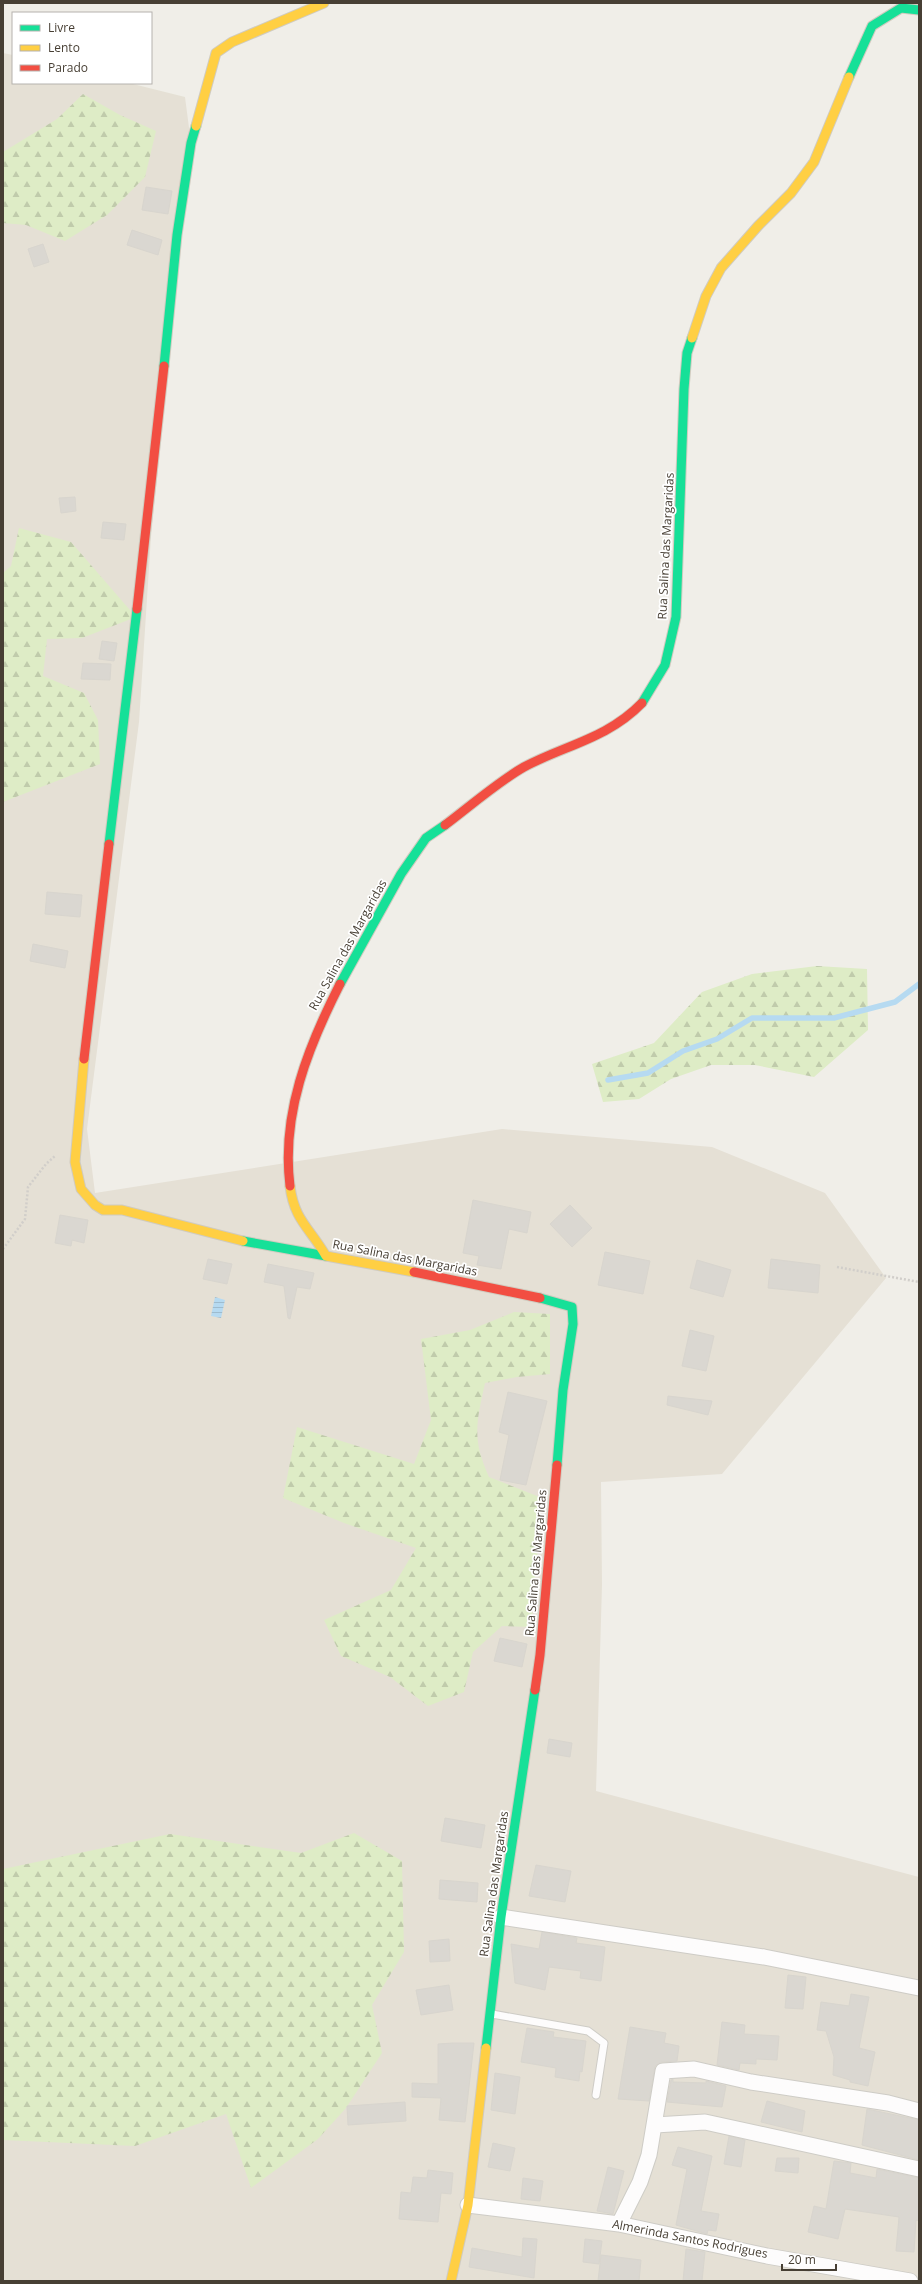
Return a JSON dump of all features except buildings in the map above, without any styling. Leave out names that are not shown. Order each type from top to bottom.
[{"type":"street","points":[[324,3],[232,42],[216,52],[191,143],[177,235],[155,457],[88,1026],[75,1162],[80,1189],[95,1205],[103,1210],[122,1210],[225,1238],[326,1256]]},
{"type":"street","name":"Rua Salina das Margaridas","points":[[451,2281],[468,2205],[501,1917],[540,1655],[563,1390],[573,1324],[572,1307],[543,1298],[482,1285],[326,1256],[317,1240],[300,1220],[292,1204],[288,1172],[290,1123],[304,1062],[322,1019],[357,950],[401,874],[426,838],[524,767],[587,741],[631,714],[646,698],[665,665],[676,617],[681,519],[684,389],[687,353],[699,314],[721,268],[758,226],[792,193],[814,162],[829,122],[872,26],[901,8],[919,10]]},
{"type":"street","points":[[501,1917],[764,1957],[919,1988]]},
{"type":"street","points":[[619,2224],[640,2182],[649,2156],[655,2125],[662,2071],[694,2069],[759,2083],[888,2103],[919,2111]]},
{"type":"street","points":[[655,2125],[705,2122],[919,2169]]},
{"type":"street","name":"Almerinda Santos Rodrigues","points":[[468,2205],[619,2224],[767,2256],[801,2260],[910,2281]]},
{"type":"lane","points":[[490,2014],[588,2031],[604,2043],[596,2095]]},
{"type":"path","points":[[3,1249],[25,1219],[28,1187],[46,1164],[56,1155]]},
{"type":"path","points":[[837,1267],[919,1282]]},
{"type":"shaded area","points":[[3,53],[12,55],[12,84],[133,84],[185,97],[191,143],[151,537],[139,722],[87,1129],[95,1193],[502,1129],[712,1147],[825,1193],[886,1278],[722,1474],[601,1482],[602,1585],[596,1791],[919,1877],[919,2281],[3,2281]]},
{"type":"green space","points":[[83,94],[120,115],[156,131],[145,177],[107,215],[65,241],[26,225],[3,223],[3,152],[57,119]]},
{"type":"green space","points":[[19,528],[71,542],[136,617],[82,638],[47,639],[43,676],[84,693],[98,720],[100,764],[3,802],[3,573],[11,566]]},
{"type":"green space","points":[[817,966],[867,969],[868,1030],[814,1077],[755,1065],[711,1065],[671,1079],[639,1099],[603,1102],[592,1064],[654,1043],[702,992],[752,974]]},
{"type":"green space","points":[[514,1312],[550,1314],[550,1374],[517,1377],[485,1383],[479,1410],[477,1431],[480,1452],[489,1477],[542,1498],[531,1627],[502,1626],[473,1652],[464,1692],[428,1706],[390,1677],[341,1656],[324,1620],[391,1590],[416,1548],[344,1523],[283,1498],[297,1427],[414,1464],[431,1420],[421,1339],[470,1330]]},
{"type":"green space","points":[[354,1833],[402,1861],[404,1952],[372,2005],[382,2053],[346,2108],[318,2139],[251,2188],[226,2114],[135,2146],[3,2140],[3,1869],[170,1834],[301,1853]]},
{"type":"water","points":[[215,1297],[225,1300],[221,1318],[211,1316]]},
{"type":"waterway","points":[[608,1080],[648,1073],[683,1051],[717,1039],[752,1018],[834,1018],[895,1002],[919,984]]},
{"type":"traffic: fast","points":[[849,77],[872,26],[901,8],[919,10]]},
{"type":"traffic: fast","points":[[164,366],[177,235],[191,143],[196,126]]},
{"type":"traffic: fast","points":[[642,703],[665,665],[676,617],[684,389],[687,353],[692,338]]},
{"type":"traffic: fast","points":[[109,844],[137,609]]},
{"type":"traffic: fast","points":[[340,984],[401,874],[426,838],[445,825]]},
{"type":"traffic: fast","points":[[243,1241],[326,1256]]},
{"type":"traffic: fast","points":[[540,1298],[572,1307],[573,1324],[563,1390],[557,1465]]},
{"type":"traffic: fast","points":[[486,2048],[501,1917],[535,1690]]},
{"type":"traffic: slow","points":[[196,126],[216,53],[232,42],[324,3]]},
{"type":"traffic: slow","points":[[692,338],[706,296],[721,268],[758,226],[791,193],[814,162],[849,77]]},
{"type":"traffic: slow","points":[[84,1059],[75,1162],[81,1189],[95,1205],[103,1210],[122,1210],[243,1241]]},
{"type":"traffic: slow","points":[[290,1186],[292,1198],[299,1216],[326,1256],[414,1272]]},
{"type":"traffic: slow","points":[[451,2281],[468,2205],[486,2048]]},
{"type":"traffic: jam","points":[[137,609],[164,366]]},
{"type":"traffic: jam","points":[[445,825],[514,773],[539,759],[585,740],[615,725],[642,703]]},
{"type":"traffic: jam","points":[[84,1059],[109,844]]},
{"type":"traffic: jam","points":[[290,1186],[288,1159],[293,1107],[317,1032],[340,984]]},
{"type":"traffic: jam","points":[[414,1272],[540,1298]]},
{"type":"traffic: jam","points":[[535,1690],[540,1655],[557,1465]]}]
